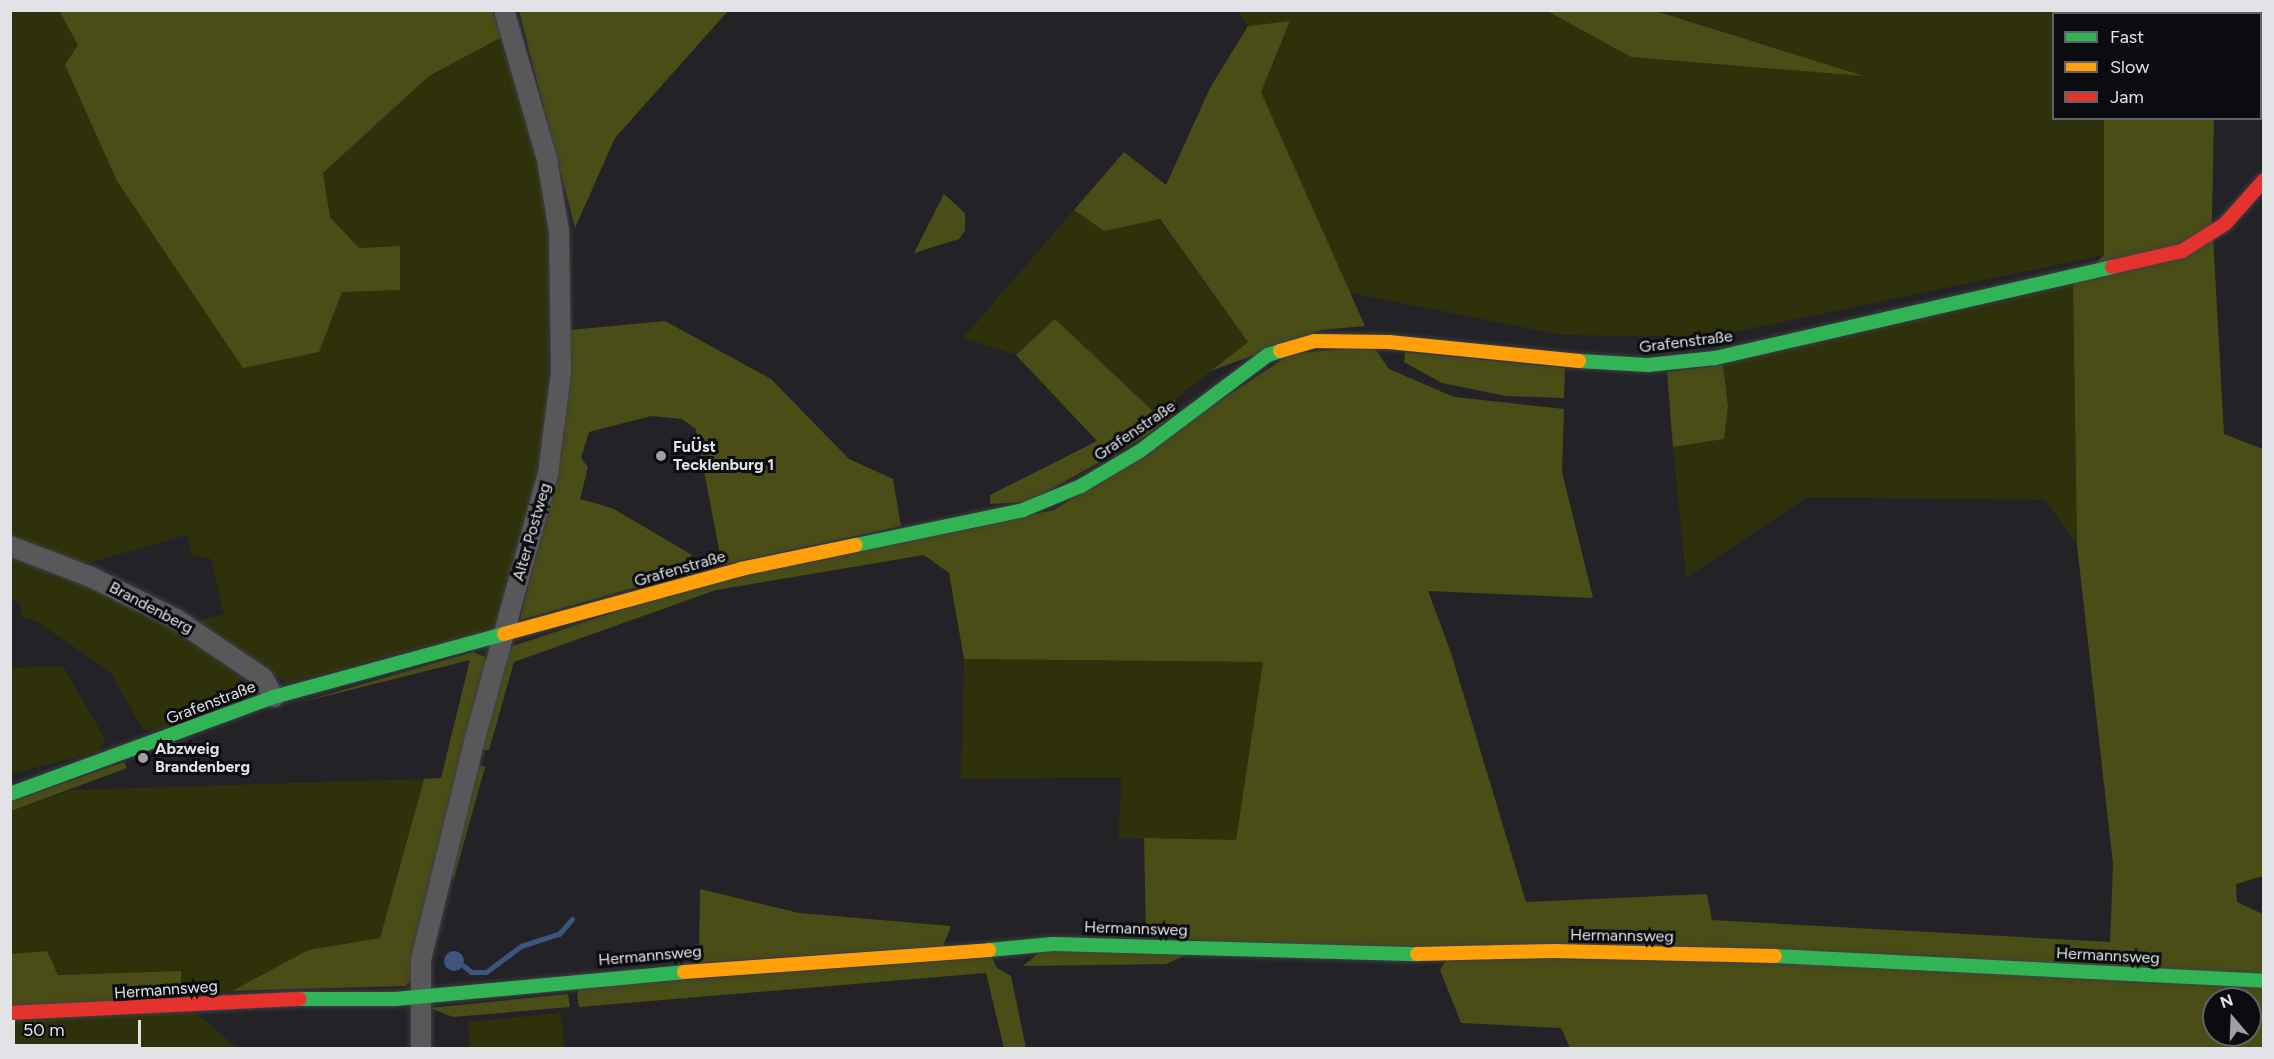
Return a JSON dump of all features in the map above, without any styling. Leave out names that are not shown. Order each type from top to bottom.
[{"type":"street","name":"Alter Postweg","points":[[421,1048],[421,960],[502,635],[548,474],[561,372],[559,231],[547,159],[504,10]]},
{"type":"street","name":"Grafenstraße","points":[[10,794],[274,697],[741,569],[1023,510],[1081,486],[1140,451],[1268,354],[1314,341],[1389,342],[1558,360],[1648,365],[1715,358],[2182,251],[2225,224],[2264,180]]},
{"type":"street","name":"Brandenberg","points":[[10,546],[91,577],[176,619],[263,678],[274,697]]},
{"type":"street","name":"Hermannsweg","points":[[10,1013],[323,999],[395,999],[420,994],[685,970],[822,964],[1053,944],[1427,954],[1554,951],[1815,957],[2264,981]]},
{"type":"green space","points":[[11,11],[59,11],[78,45],[319,352],[359,249],[330,217],[323,173],[429,76],[502,37],[537,160],[548,232],[550,269],[547,412],[540,460],[500,618],[490,629],[288,683],[195,622],[224,614],[211,559],[192,555],[187,535],[81,565],[11,535]]},
{"type":"green space","points":[[1238,11],[1547,11],[1631,57],[1860,75],[1659,11],[2103,11],[2052,12],[2052,120],[2104,120],[2104,255],[1710,337],[1562,335],[1346,292],[1261,92],[1290,22],[1248,26]]},
{"type":"green space","points":[[1074,210],[1104,231],[1159,219],[1248,342],[1156,414],[1055,319],[1016,355],[963,338]]},
{"type":"green space","points":[[2073,285],[2077,545],[2045,500],[1807,497],[1686,578],[1673,447],[1724,439],[1728,407],[1723,365]]},
{"type":"green space","points":[[10,555],[87,584],[176,630],[254,687],[249,697],[154,731],[143,729],[110,672],[38,622],[22,617],[20,603],[11,600]]},
{"type":"green space","points":[[964,659],[1263,662],[1236,841],[1118,838],[1122,777],[961,779]]},
{"type":"green space","points":[[63,666],[105,739],[100,751],[11,774],[10,668]]},
{"type":"green space","points":[[424,779],[380,938],[308,950],[232,991],[181,996],[181,971],[57,975],[47,951],[11,954],[10,811],[73,790]]},
{"type":"green space","points":[[194,1011],[237,1048],[11,1048],[11,1012]]},
{"type":"green space","points":[[561,1013],[564,1048],[470,1048],[468,1022]]},
{"type":"shaded area","points":[[2216,10],[2178,12],[2103,11]]},
{"type":"shaded area","points":[[59,11],[492,11],[502,37],[429,76],[323,173],[330,217],[359,248],[400,246],[400,290],[342,292],[319,352],[243,368],[117,181],[65,65],[78,45]]},
{"type":"shaded area","points":[[519,11],[728,11],[615,138],[575,228]]},
{"type":"shaded area","points":[[1547,11],[1656,11],[1864,76],[1631,57]]},
{"type":"shaded area","points":[[1290,21],[1261,92],[1365,326],[1321,330],[1211,371],[1248,342],[1160,219],[1104,231],[1074,210],[1124,152],[1166,185],[1210,88],[1248,26]]},
{"type":"shaded area","points":[[2104,120],[2214,120],[2212,218],[2224,434],[2263,449],[2263,876],[2236,884],[2237,902],[2263,914],[2263,1048],[1570,1048],[1561,1028],[1461,1023],[1440,970],[1447,959],[1146,936],[1144,838],[1236,840],[1263,662],[964,659],[949,573],[924,555],[716,590],[514,662],[489,750],[483,750],[481,741],[502,655],[513,646],[693,586],[1054,510],[1291,354],[1373,346],[1389,369],[1454,397],[1564,409],[1562,472],[1593,598],[1428,591],[1451,653],[1526,902],[1707,894],[1712,920],[2110,942],[2113,864],[2077,545],[2073,285],[2104,255]]},
{"type":"shaded area","points":[[944,194],[965,213],[965,231],[959,239],[914,253]]},
{"type":"shaded area","points":[[1055,319],[1156,414],[1175,399],[1177,412],[1146,436],[1028,502],[990,504],[990,495],[1097,441],[1016,355]]},
{"type":"shaded area","points":[[665,321],[771,379],[849,459],[893,479],[901,526],[722,565],[696,429],[682,419],[651,416],[589,432],[581,458],[588,467],[580,499],[612,508],[692,555],[693,571],[520,620],[562,452],[570,330]]},
{"type":"shaded area","points":[[1405,352],[1565,368],[1564,398],[1506,396],[1442,383],[1404,362]]},
{"type":"shaded area","points":[[1723,365],[1728,407],[1724,439],[1673,447],[1667,372]]},
{"type":"shaded area","points":[[473,652],[485,657],[487,669],[416,972],[406,986],[232,991],[308,950],[380,938],[424,779],[441,778],[470,660],[298,703]]},
{"type":"shaded area","points":[[124,762],[127,768],[11,811],[10,802]]},
{"type":"shaded area","points":[[479,765],[485,767],[454,878],[451,874],[475,769]]},
{"type":"shaded area","points":[[700,889],[799,913],[951,926],[943,946],[699,963]]},
{"type":"shaded area","points":[[47,951],[58,975],[181,971],[181,996],[11,1012],[11,954]]},
{"type":"shaded area","points":[[1041,951],[1190,953],[1166,964],[1023,966]]},
{"type":"shaded area","points":[[990,954],[997,968],[1011,976],[1026,1048],[1004,1048],[986,973],[579,1007],[577,995],[579,989]]},
{"type":"shaded area","points":[[568,994],[570,1007],[453,1017],[430,1008]]},
{"type":"water","points":[[454,951],[461,954],[464,961],[461,968],[454,971],[447,968],[444,961],[447,954]]},
{"type":"waterway","points":[[464,966],[471,972],[486,972],[521,946],[559,934],[572,919]]},
{"type":"traffic: fast","points":[[1579,361],[1648,365],[1715,358],[2112,267]]},
{"type":"traffic: fast","points":[[856,545],[1023,510],[1081,486],[1140,451],[1268,355],[1280,351]]},
{"type":"traffic: fast","points":[[10,794],[274,697],[504,634]]},
{"type":"traffic: fast","points":[[989,950],[1053,944],[1417,954]]},
{"type":"traffic: fast","points":[[1775,956],[2264,981]]},
{"type":"traffic: fast","points":[[300,999],[395,999],[684,972]]},
{"type":"traffic: slow","points":[[1280,351],[1314,341],[1389,342],[1579,361]]},
{"type":"traffic: slow","points":[[504,634],[741,569],[856,545]]},
{"type":"traffic: slow","points":[[684,972],[989,950]]},
{"type":"traffic: slow","points":[[1417,954],[1554,951],[1775,956]]},
{"type":"traffic: jam","points":[[2112,267],[2182,251],[2225,224],[2264,180]]},
{"type":"traffic: jam","points":[[10,1013],[300,999]]},
{"type":"place","name":"FuÜst Tecklenburg 1","points":[[661,456]]},
{"type":"place","name":"Abzweig Brandenberg","points":[[143,758]]}]
